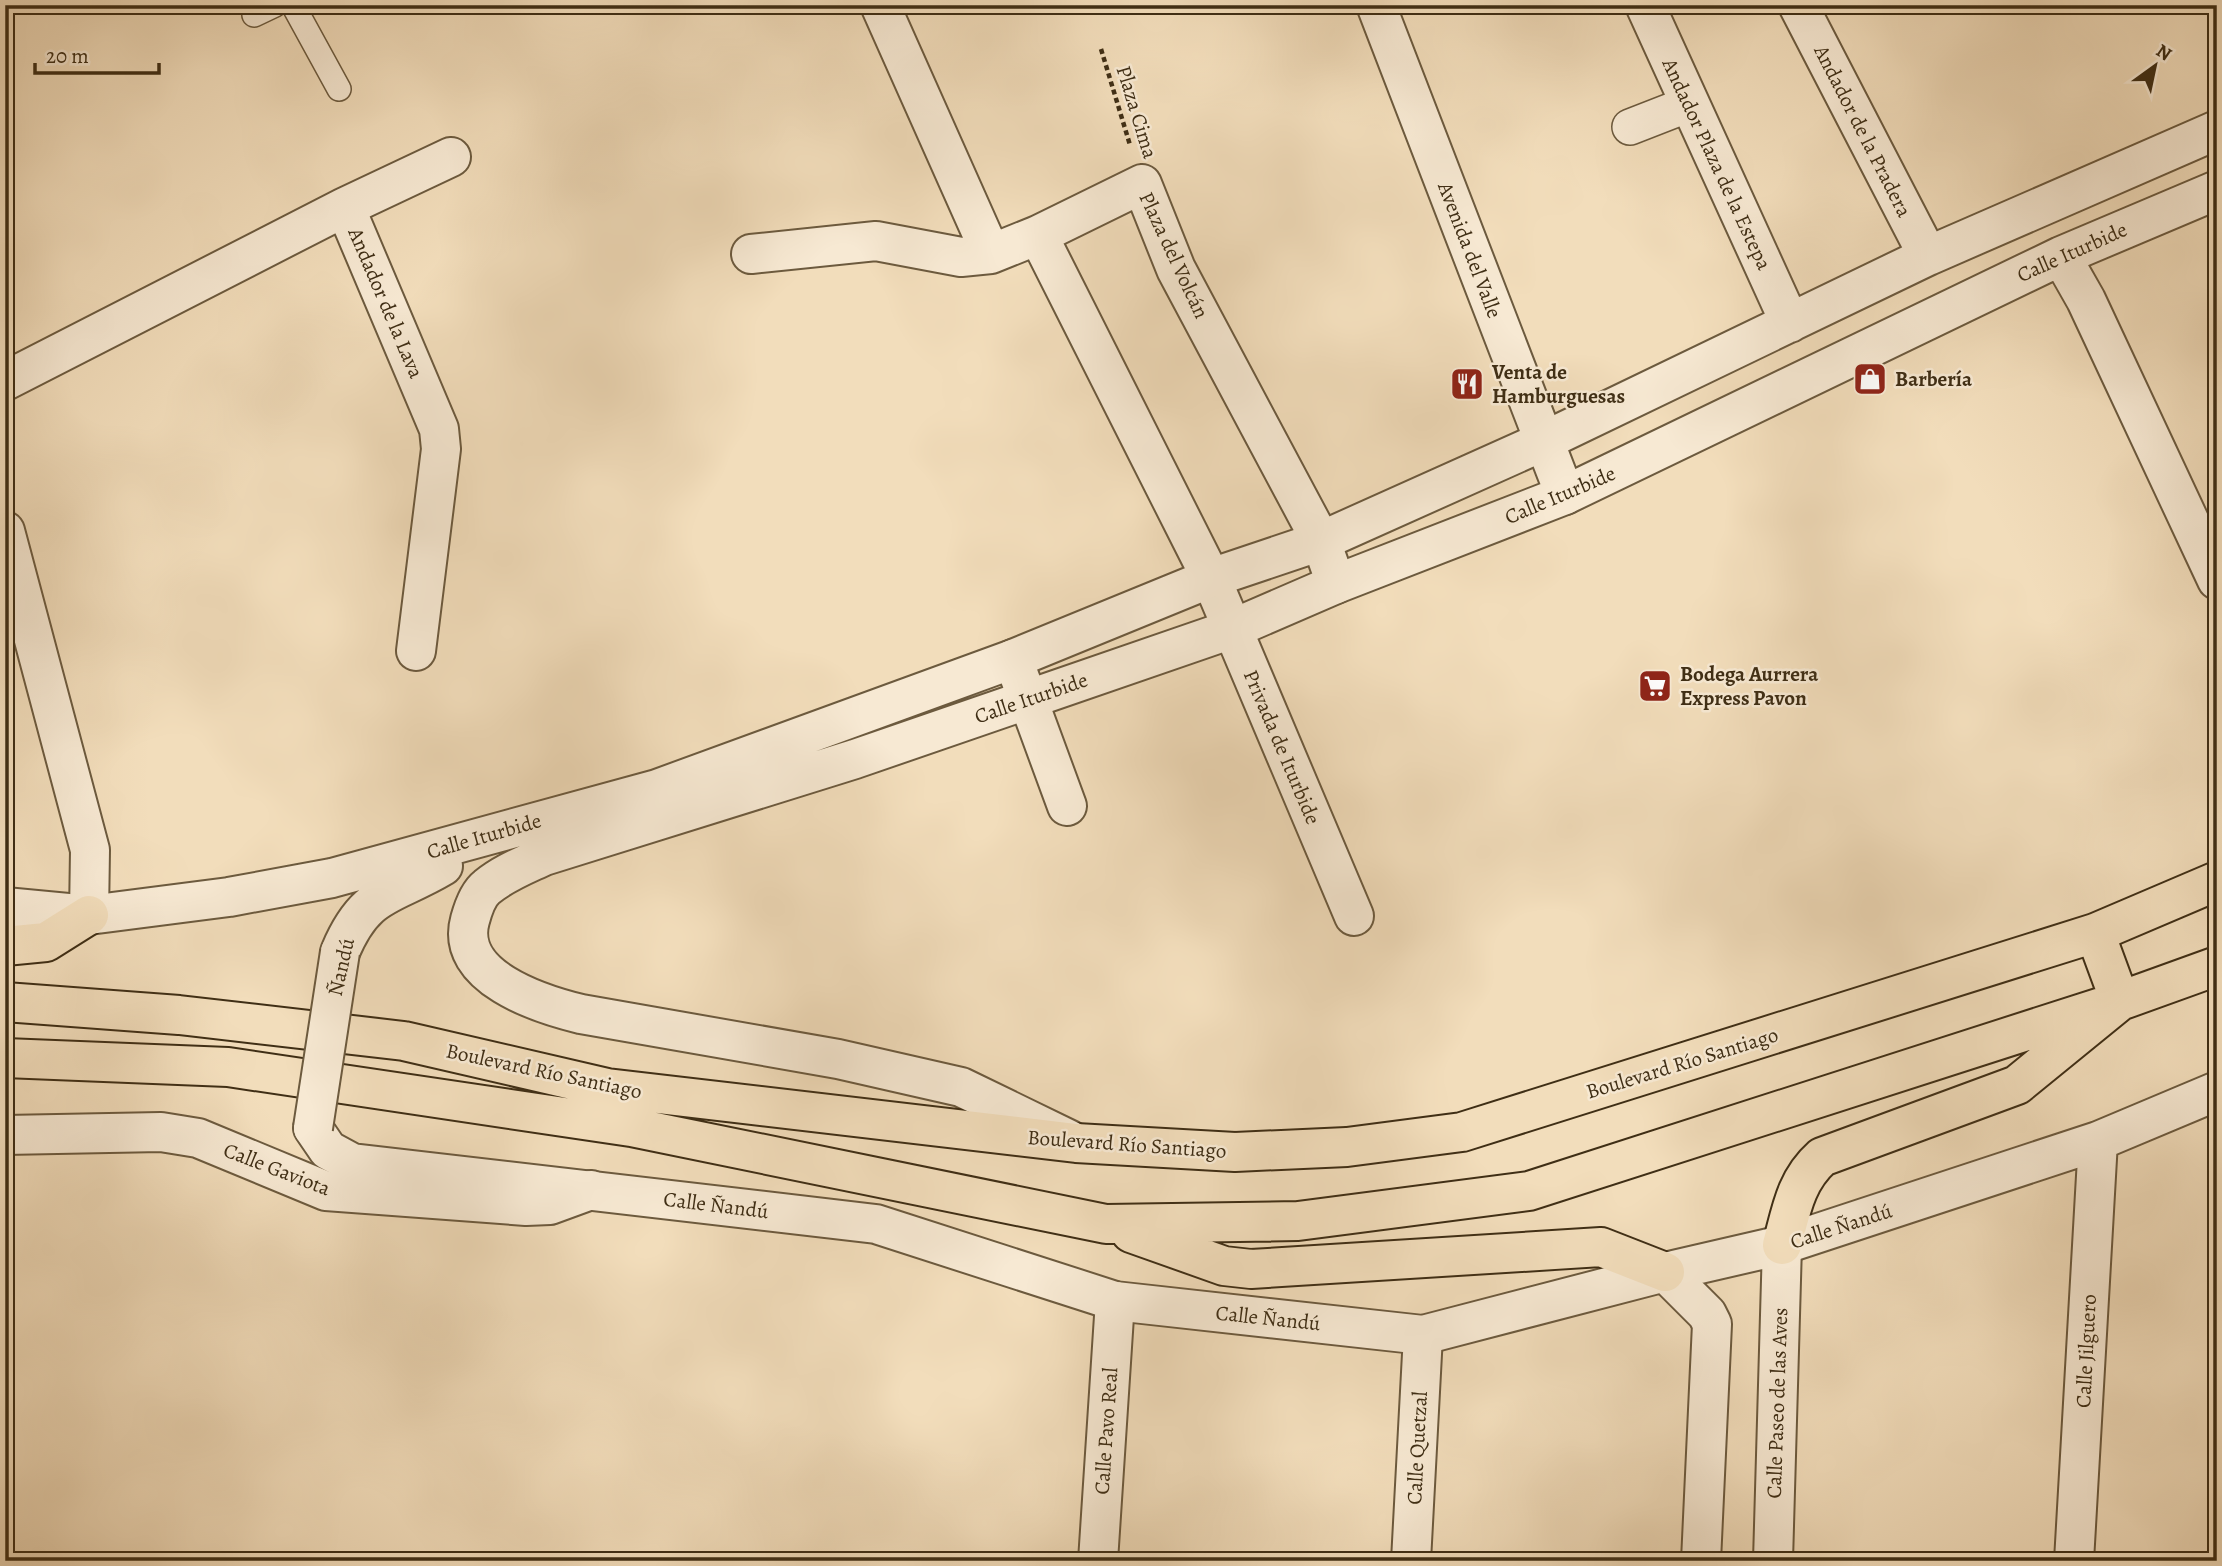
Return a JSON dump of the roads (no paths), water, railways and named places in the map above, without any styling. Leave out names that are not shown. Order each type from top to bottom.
[{"type":"main road","name":"Boulevard Río Santiago","points":[[5,1002],[179,1015],[404,1041],[607,1088],[1076,1143],[1235,1152],[1347,1147],[1462,1132],[2095,933],[2217,881]]},
{"type":"main road","points":[[5,946],[46,942],[89,915]]},
{"type":"main road","points":[[1782,1245],[1797,1189],[1805,1171],[1822,1157],[2017,1085],[2120,1002],[2095,933]]},
{"type":"main road","name":"Boulevard Río Santiago","points":[[5,1058],[228,1067],[617,1125],[1106,1224],[1298,1222],[1529,1191],[2120,1002],[2217,966]]},
{"type":"main road","points":[[1106,1224],[1224,1266],[1251,1269],[1601,1247],[1665,1272]]},
{"type":"street","points":[[880,5],[991,254]]},
{"type":"street","name":"Avenida del Valle","points":[[1376,5],[1564,495]]},
{"type":"street","name":"Andador Plaza de la Estepa","points":[[1645,5],[1790,323]]},
{"type":"street","name":"Andador de la Pradera","points":[[1798,5],[1928,256]]},
{"type":"street","points":[[1630,127],[1689,104]]},
{"type":"street","name":"Calle Iturbide","points":[[1076,1143],[961,1087],[838,1059],[580,1014],[543,1004],[493,978],[480,964],[471,947],[467,929],[473,908],[485,888],[512,871],[540,839],[657,789],[1013,659],[1211,578],[1321,541],[1544,441],[1928,256],[2217,130]]},
{"type":"street","points":[[345,207],[451,157]]},
{"type":"street","name":"Plaza del Volcán","points":[[751,254],[876,241],[961,257],[991,254],[1038,235],[1142,184],[1176,269],[1321,541],[1336,584]]},
{"type":"street","name":"Calle Iturbide","points":[[5,907],[89,915],[194,903],[332,878],[485,838],[540,839],[841,763],[1232,629],[1336,584],[1564,495],[2061,256],[2217,190]]},
{"type":"street","name":"Andador de la Lava","points":[[5,381],[345,207],[439,429],[441,449],[416,651]]},
{"type":"street","points":[[1038,235],[1211,578]]},
{"type":"street","points":[[2061,256],[2206,529],[2217,580]]},
{"type":"street","points":[[5,531],[89,850],[89,915]]},
{"type":"street","name":"Privada de Iturbide","points":[[1211,578],[1353,916]]},
{"type":"street","points":[[1013,659],[1068,806]]},
{"type":"street","name":"Ñandú","points":[[313,1128],[340,952],[352,923],[370,904],[440,868],[485,838]]},
{"type":"street","name":"Calle Ñandú","points":[[313,1128],[328,1150],[352,1163],[876,1224],[1115,1301],[1423,1335],[1665,1272],[1782,1245],[2098,1141],[2217,1091]]},
{"type":"street","name":"Calle Gaviota","points":[[5,1135],[161,1132],[198,1138],[326,1191],[526,1206],[550,1205],[591,1190]]},
{"type":"street","name":"Calle Jilguero","points":[[2074,1561],[2098,1141]]},
{"type":"street","name":"Calle Paseo de las Aves","points":[[1773,1561],[1782,1245]]},
{"type":"street","points":[[1665,1272],[1707,1314],[1712,1324],[1701,1561]]},
{"type":"street","name":"Calle Pavo Real","points":[[1098,1561],[1115,1301]]},
{"type":"street","name":"Calle Quetzal","points":[[1410,1561],[1423,1335]]},
{"type":"lane","points":[[293,5],[339,89]]},
{"type":"place","name":"Barbería","points":[[1870,379]]},
{"type":"place","name":"Venta de Hamburguesas","points":[[1467,384]]},
{"type":"place","name":"Bodega Aurrera Express Pavon","points":[[1655,686]]}]
